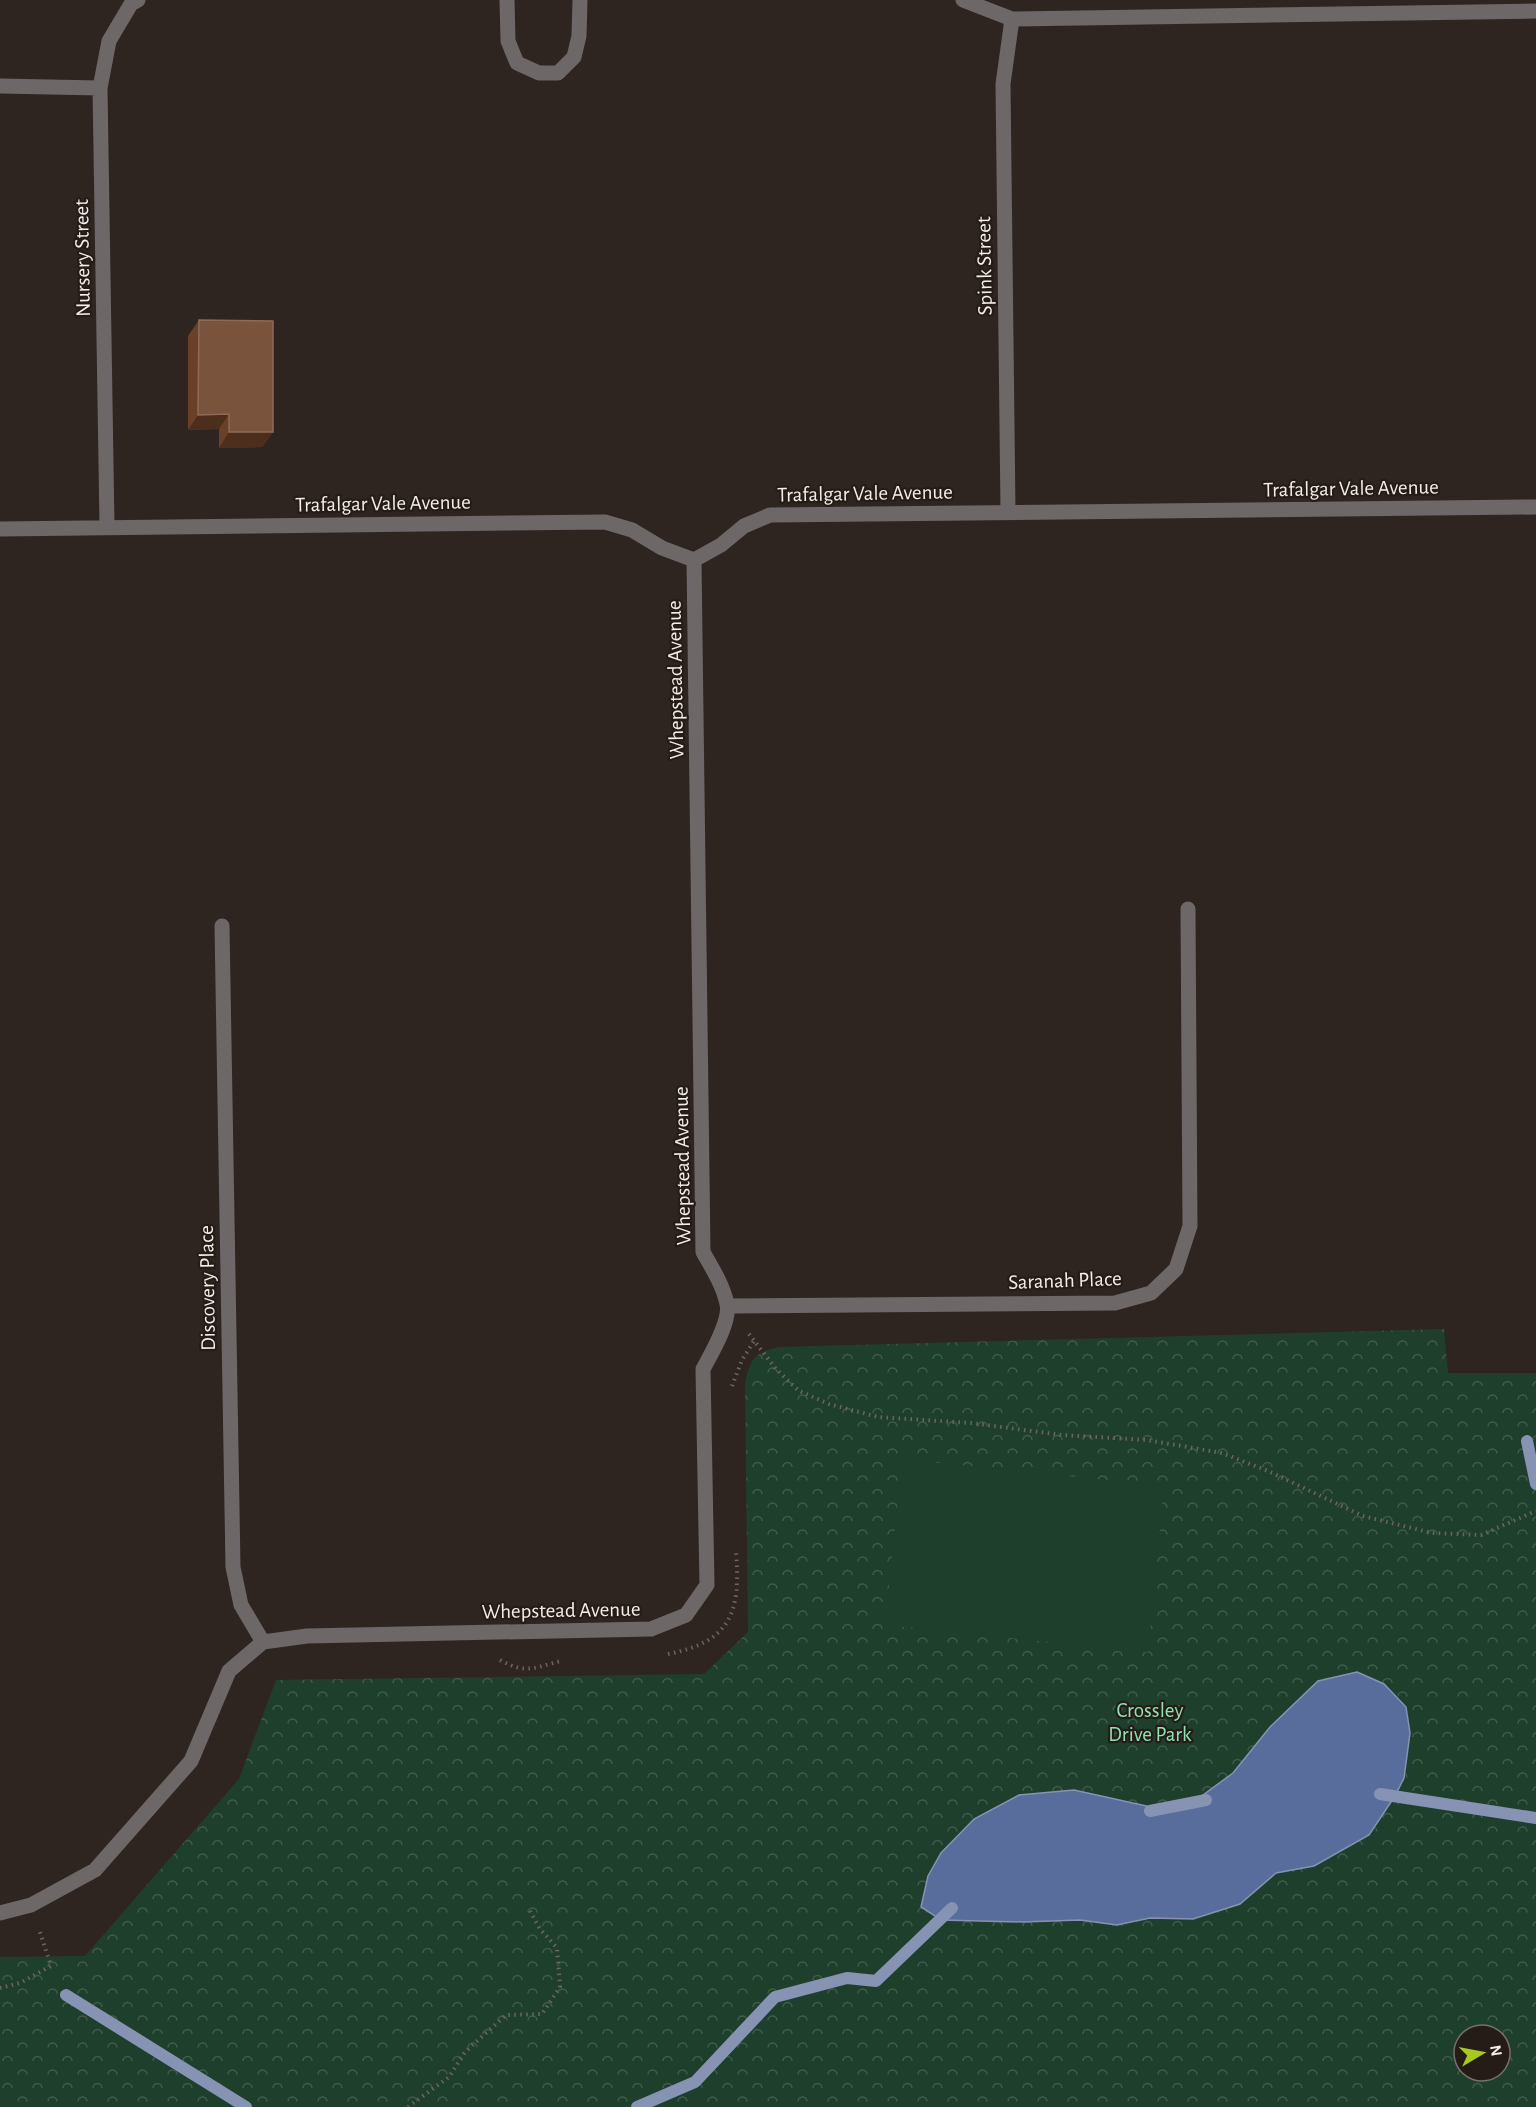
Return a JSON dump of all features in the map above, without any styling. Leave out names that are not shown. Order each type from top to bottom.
[{"type":"street","name":"Nursery Street","points":[[107,526],[100,88],[109,41],[131,4],[138,0]]},
{"type":"street","points":[[507,0],[508,41],[518,63],[539,73],[558,73],[574,57],[579,36],[580,0]]},
{"type":"street","points":[[963,0],[1012,19],[1536,11]]},
{"type":"street","name":"Spink Street","points":[[1008,512],[1003,84],[1012,19]]},
{"type":"street","points":[[0,86],[100,88]]},
{"type":"street","name":"Trafalgar Vale Avenue","points":[[0,529],[605,522],[632,530],[662,548],[694,560],[721,545],[744,526],[770,515],[1536,507]]},
{"type":"street","name":"Whepstead Avenue","points":[[263,1642],[307,1636],[651,1629],[686,1615],[707,1585],[703,1369],[720,1338],[728,1306],[717,1276],[704,1252],[694,560]]},
{"type":"street","name":"Saranah Place","points":[[728,1306],[1115,1303],[1151,1293],[1176,1269],[1190,1226],[1188,909]]},
{"type":"street","name":"Discovery Place","points":[[222,926],[233,1567],[241,1605],[263,1642]]},
{"type":"street","points":[[0,1913],[31,1905],[95,1870],[191,1761],[229,1671],[263,1642]]},
{"type":"path","points":[[728,1306],[776,1369],[799,1391],[829,1404],[878,1417],[971,1423],[1062,1435],[1147,1440],[1222,1453],[1363,1516],[1432,1533],[1481,1535],[1536,1511]]},
{"type":"path","points":[[732,1398],[732,1386],[742,1360],[754,1341]]},
{"type":"path","points":[[661,1655],[691,1650],[712,1639],[734,1611],[739,1582],[736,1550]]},
{"type":"path","points":[[498,1659],[515,1669],[532,1669],[568,1660]]},
{"type":"path","points":[[408,2107],[448,2077],[465,2052],[506,2015],[542,2014],[560,1987],[557,1948],[540,1929],[530,1911]]},
{"type":"path","points":[[31,1929],[46,1922]]},
{"type":"path","points":[[0,1988],[20,1983],[51,1966],[38,1926]]},
{"type":"green space","name":"Crossley Drive Park","points":[[1444,1329],[1448,1373],[1536,1373],[1536,2107],[0,2107],[0,1957],[85,1956],[239,1779],[276,1680],[704,1674],[748,1632],[745,1383],[752,1362],[764,1352],[779,1347]]},
{"type":"green space","points":[[902,1459],[1164,1486],[1148,1652],[885,1625]]},
{"type":"water","points":[[1357,1672],[1384,1684],[1406,1707],[1410,1733],[1404,1778],[1369,1835],[1314,1866],[1276,1873],[1240,1904],[1193,1919],[1150,1918],[1117,1925],[1080,1920],[1023,1922],[941,1920],[921,1907],[928,1876],[941,1853],[974,1819],[1019,1795],[1074,1790],[1160,1809],[1192,1803],[1233,1773],[1270,1727],[1318,1681]]},
{"type":"building","points":[[199,320],[273,321],[273,432],[229,432],[229,414],[198,415]]},
{"type":"waterway","points":[[1527,1441],[1536,1484]]},
{"type":"waterway","points":[[1380,1794],[1536,1818]]},
{"type":"waterway","points":[[1150,1811],[1206,1800]]},
{"type":"waterway","points":[[637,2107],[695,2082],[775,1997],[847,1978],[876,1981],[952,1908]]},
{"type":"waterway","points":[[66,1995],[246,2107]]}]
